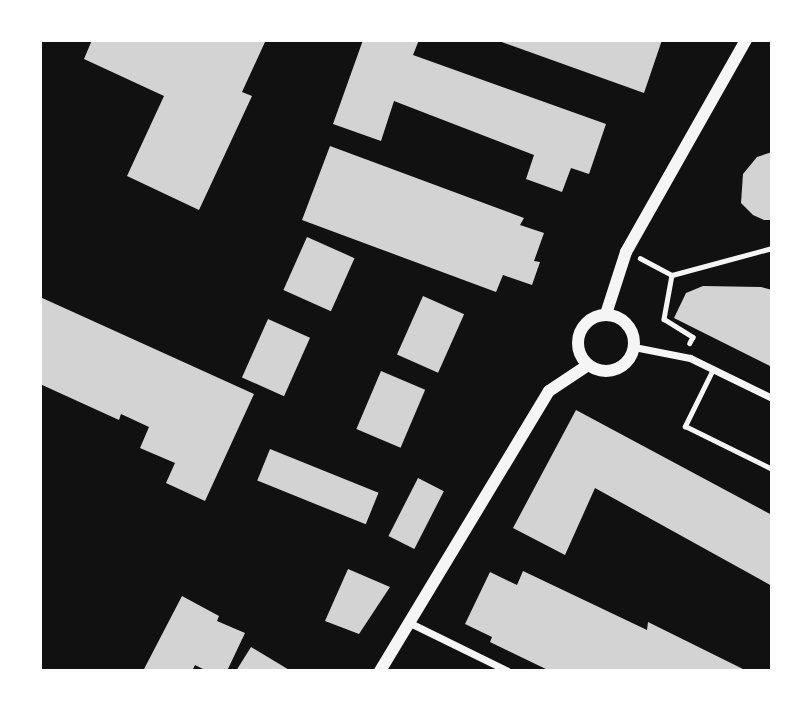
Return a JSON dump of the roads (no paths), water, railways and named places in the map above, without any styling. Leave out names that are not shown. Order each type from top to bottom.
[{"type":"street","points":[[606,314],[626,252],[746,40]]},
{"type":"street","points":[[606,314],[621,319],[632,331],[634,348],[619,368],[603,371],[588,365],[578,345],[580,330],[591,319],[606,314]]},
{"type":"street","points":[[634,348],[690,358],[772,398]]},
{"type":"street","points":[[380,671],[549,391],[588,365]]},
{"type":"street","points":[[408,622],[508,671]]},
{"type":"lane","points":[[713,369],[685,426],[772,469]]}]
